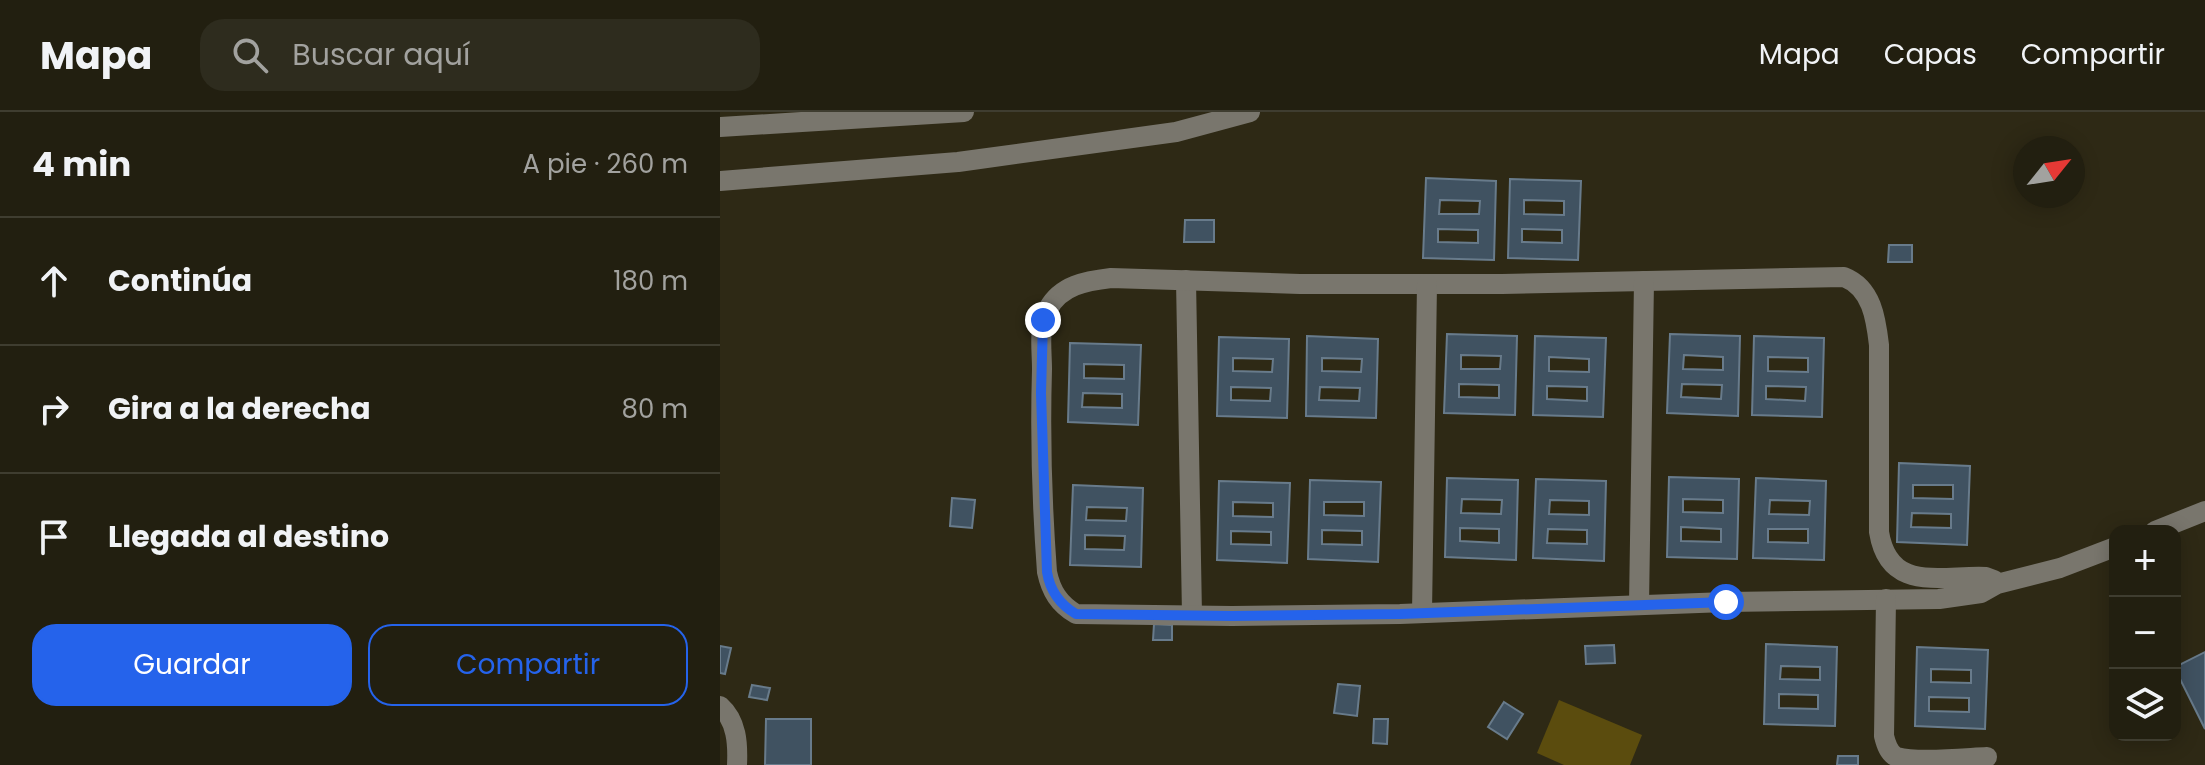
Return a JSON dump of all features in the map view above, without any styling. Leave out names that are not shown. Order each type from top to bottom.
[{"type":"street","points":[[720,127],[964,112]]},
{"type":"street","points":[[720,181],[958,162],[1176,132],[1250,112]]},
{"type":"street","points":[[1997,584],[1986,577],[1911,575],[1897,569],[1887,560],[1881,548],[1877,324],[1866,294],[1850,279],[1300,284],[1111,278],[1078,284],[1060,294],[1043,320],[1041,407],[1048,581],[1056,597],[1076,614],[1422,613],[1939,599],[1974,595],[1997,584],[2060,568],[2109,549]]},
{"type":"street","points":[[1186,280],[1192,615]]},
{"type":"street","points":[[1639,605],[1644,281]]},
{"type":"street","points":[[1422,613],[1427,284]]},
{"type":"street","points":[[2170,525],[2205,511]]},
{"type":"street","points":[[1886,599],[1884,736],[1890,751],[1897,757],[1926,759],[1987,757]]},
{"type":"street","points":[[720,706],[731,718],[736,734],[737,765]]},
{"type":"shaded area","points":[[1559,700],[1642,735],[1630,765],[1564,765],[1537,753]]},
{"type":"building","points":[[1426,178],[1496,181],[1494,260],[1423,258]],"holes":[[[1440,200],[1480,201],[1479,214],[1439,214]],[[1438,229],[1478,230],[1478,243],[1438,242]]]},
{"type":"building","points":[[1510,179],[1581,181],[1578,260],[1508,258]],"holes":[[[1524,200],[1564,201],[1564,215],[1524,214]],[[1522,229],[1562,230],[1562,243],[1522,242]]]},
{"type":"building","points":[[1185,220],[1214,220],[1214,242],[1184,242]]},
{"type":"building","points":[[1889,245],[1912,245],[1912,262],[1888,262]]},
{"type":"building","points":[[1447,334],[1517,336],[1515,415],[1444,413]],"holes":[[[1461,355],[1501,356],[1500,369],[1461,369]],[[1459,384],[1499,385],[1499,398],[1459,397]]]},
{"type":"building","points":[[1670,334],[1740,336],[1738,416],[1667,413]],"holes":[[[1684,355],[1723,357],[1723,370],[1683,369]],[[1682,384],[1722,385],[1721,399],[1681,397]]]},
{"type":"building","points":[[1307,336],[1378,339],[1376,418],[1306,416]],"holes":[[[1322,358],[1362,359],[1361,372],[1322,371]],[[1320,387],[1360,388],[1359,401],[1319,400]]]},
{"type":"building","points":[[1535,336],[1606,338],[1603,417],[1533,415]],"holes":[[[1549,357],[1589,359],[1589,372],[1549,371]],[[1547,386],[1587,387],[1587,401],[1547,399]]]},
{"type":"building","points":[[1754,336],[1824,338],[1822,417],[1752,415]],"holes":[[[1768,357],[1808,358],[1808,372],[1768,371]],[[1766,386],[1806,387],[1805,401],[1766,399]]]},
{"type":"building","points":[[1219,337],[1289,339],[1287,418],[1217,416]],"holes":[[[1233,358],[1273,359],[1272,372],[1233,371]],[[1231,387],[1271,388],[1270,401],[1231,400]]]},
{"type":"building","points":[[1070,343],[1141,345],[1138,425],[1068,422]],"holes":[[[1084,364],[1124,365],[1124,379],[1084,378]],[[1083,393],[1122,394],[1122,408],[1082,407]]]},
{"type":"building","points":[[1899,463],[1970,466],[1967,545],[1897,542]],"holes":[[[1913,485],[1953,485],[1953,499],[1913,498]],[[1912,513],[1951,514],[1951,528],[1911,527]]]},
{"type":"building","points":[[1669,477],[1739,479],[1737,559],[1667,557]],"holes":[[[1683,499],[1723,500],[1723,513],[1683,512]],[[1681,527],[1721,529],[1721,542],[1681,541]]]},
{"type":"building","points":[[1447,478],[1518,480],[1516,560],[1445,557]],"holes":[[[1462,499],[1502,500],[1501,514],[1461,513]],[[1460,528],[1499,529],[1499,543],[1460,541]]]},
{"type":"building","points":[[1756,478],[1826,481],[1824,560],[1753,558]],"holes":[[[1770,500],[1810,501],[1809,515],[1769,514]],[[1768,529],[1808,529],[1808,543],[1768,542]]]},
{"type":"building","points":[[1536,479],[1606,481],[1604,561],[1533,558]],"holes":[[[1550,500],[1589,501],[1589,515],[1549,514]],[[1548,529],[1587,530],[1587,544],[1547,543]]]},
{"type":"building","points":[[1310,480],[1381,482],[1378,562],[1308,559]],"holes":[[[1324,502],[1364,502],[1364,516],[1324,515]],[[1322,530],[1362,531],[1362,545],[1322,544]]]},
{"type":"building","points":[[1219,481],[1290,483],[1287,563],[1217,560]],"holes":[[[1233,502],[1273,503],[1273,517],[1233,516]],[[1231,531],[1271,532],[1271,545],[1231,544]]]},
{"type":"building","points":[[1073,485],[1143,488],[1141,567],[1070,565]],"holes":[[[1087,507],[1127,508],[1126,521],[1086,520]],[[1085,535],[1125,536],[1124,550],[1085,549]]]},
{"type":"building","points":[[952,498],[975,500],[972,528],[950,526]]},
{"type":"building","points":[[1154,624],[1172,625],[1172,640],[1153,640]]},
{"type":"building","points":[[1766,644],[1837,647],[1835,726],[1764,724]],"holes":[[[1781,666],[1820,667],[1820,680],[1780,679]],[[1779,694],[1818,695],[1818,709],[1779,708]]]},
{"type":"building","points":[[1614,645],[1615,663],[1586,664],[1585,646]]},
{"type":"building","points":[[720,646],[731,648],[725,674],[720,673]]},
{"type":"building","points":[[1917,647],[1988,650],[1985,729],[1915,726]],"holes":[[[1931,669],[1971,670],[1971,683],[1931,682]],[[1929,697],[1969,698],[1969,712],[1929,711]]]},
{"type":"building","points":[[2205,652],[2205,729],[2181,681],[2181,664]]},
{"type":"building","points":[[1338,684],[1360,686],[1357,716],[1334,713]]},
{"type":"building","points":[[752,685],[770,688],[767,700],[749,697]]},
{"type":"building","points":[[1504,702],[1523,714],[1507,739],[1488,727]]},
{"type":"building","points":[[766,719],[811,719],[811,765],[765,765]]},
{"type":"building","points":[[1374,719],[1388,719],[1387,744],[1373,743]]},
{"type":"building","points":[[1838,756],[1858,756],[1858,765],[1837,765]]},
{"type":"route","points":[[1043,320],[1041,393],[1048,581],[1061,603],[1076,614],[1400,614],[1726,602]]}]
